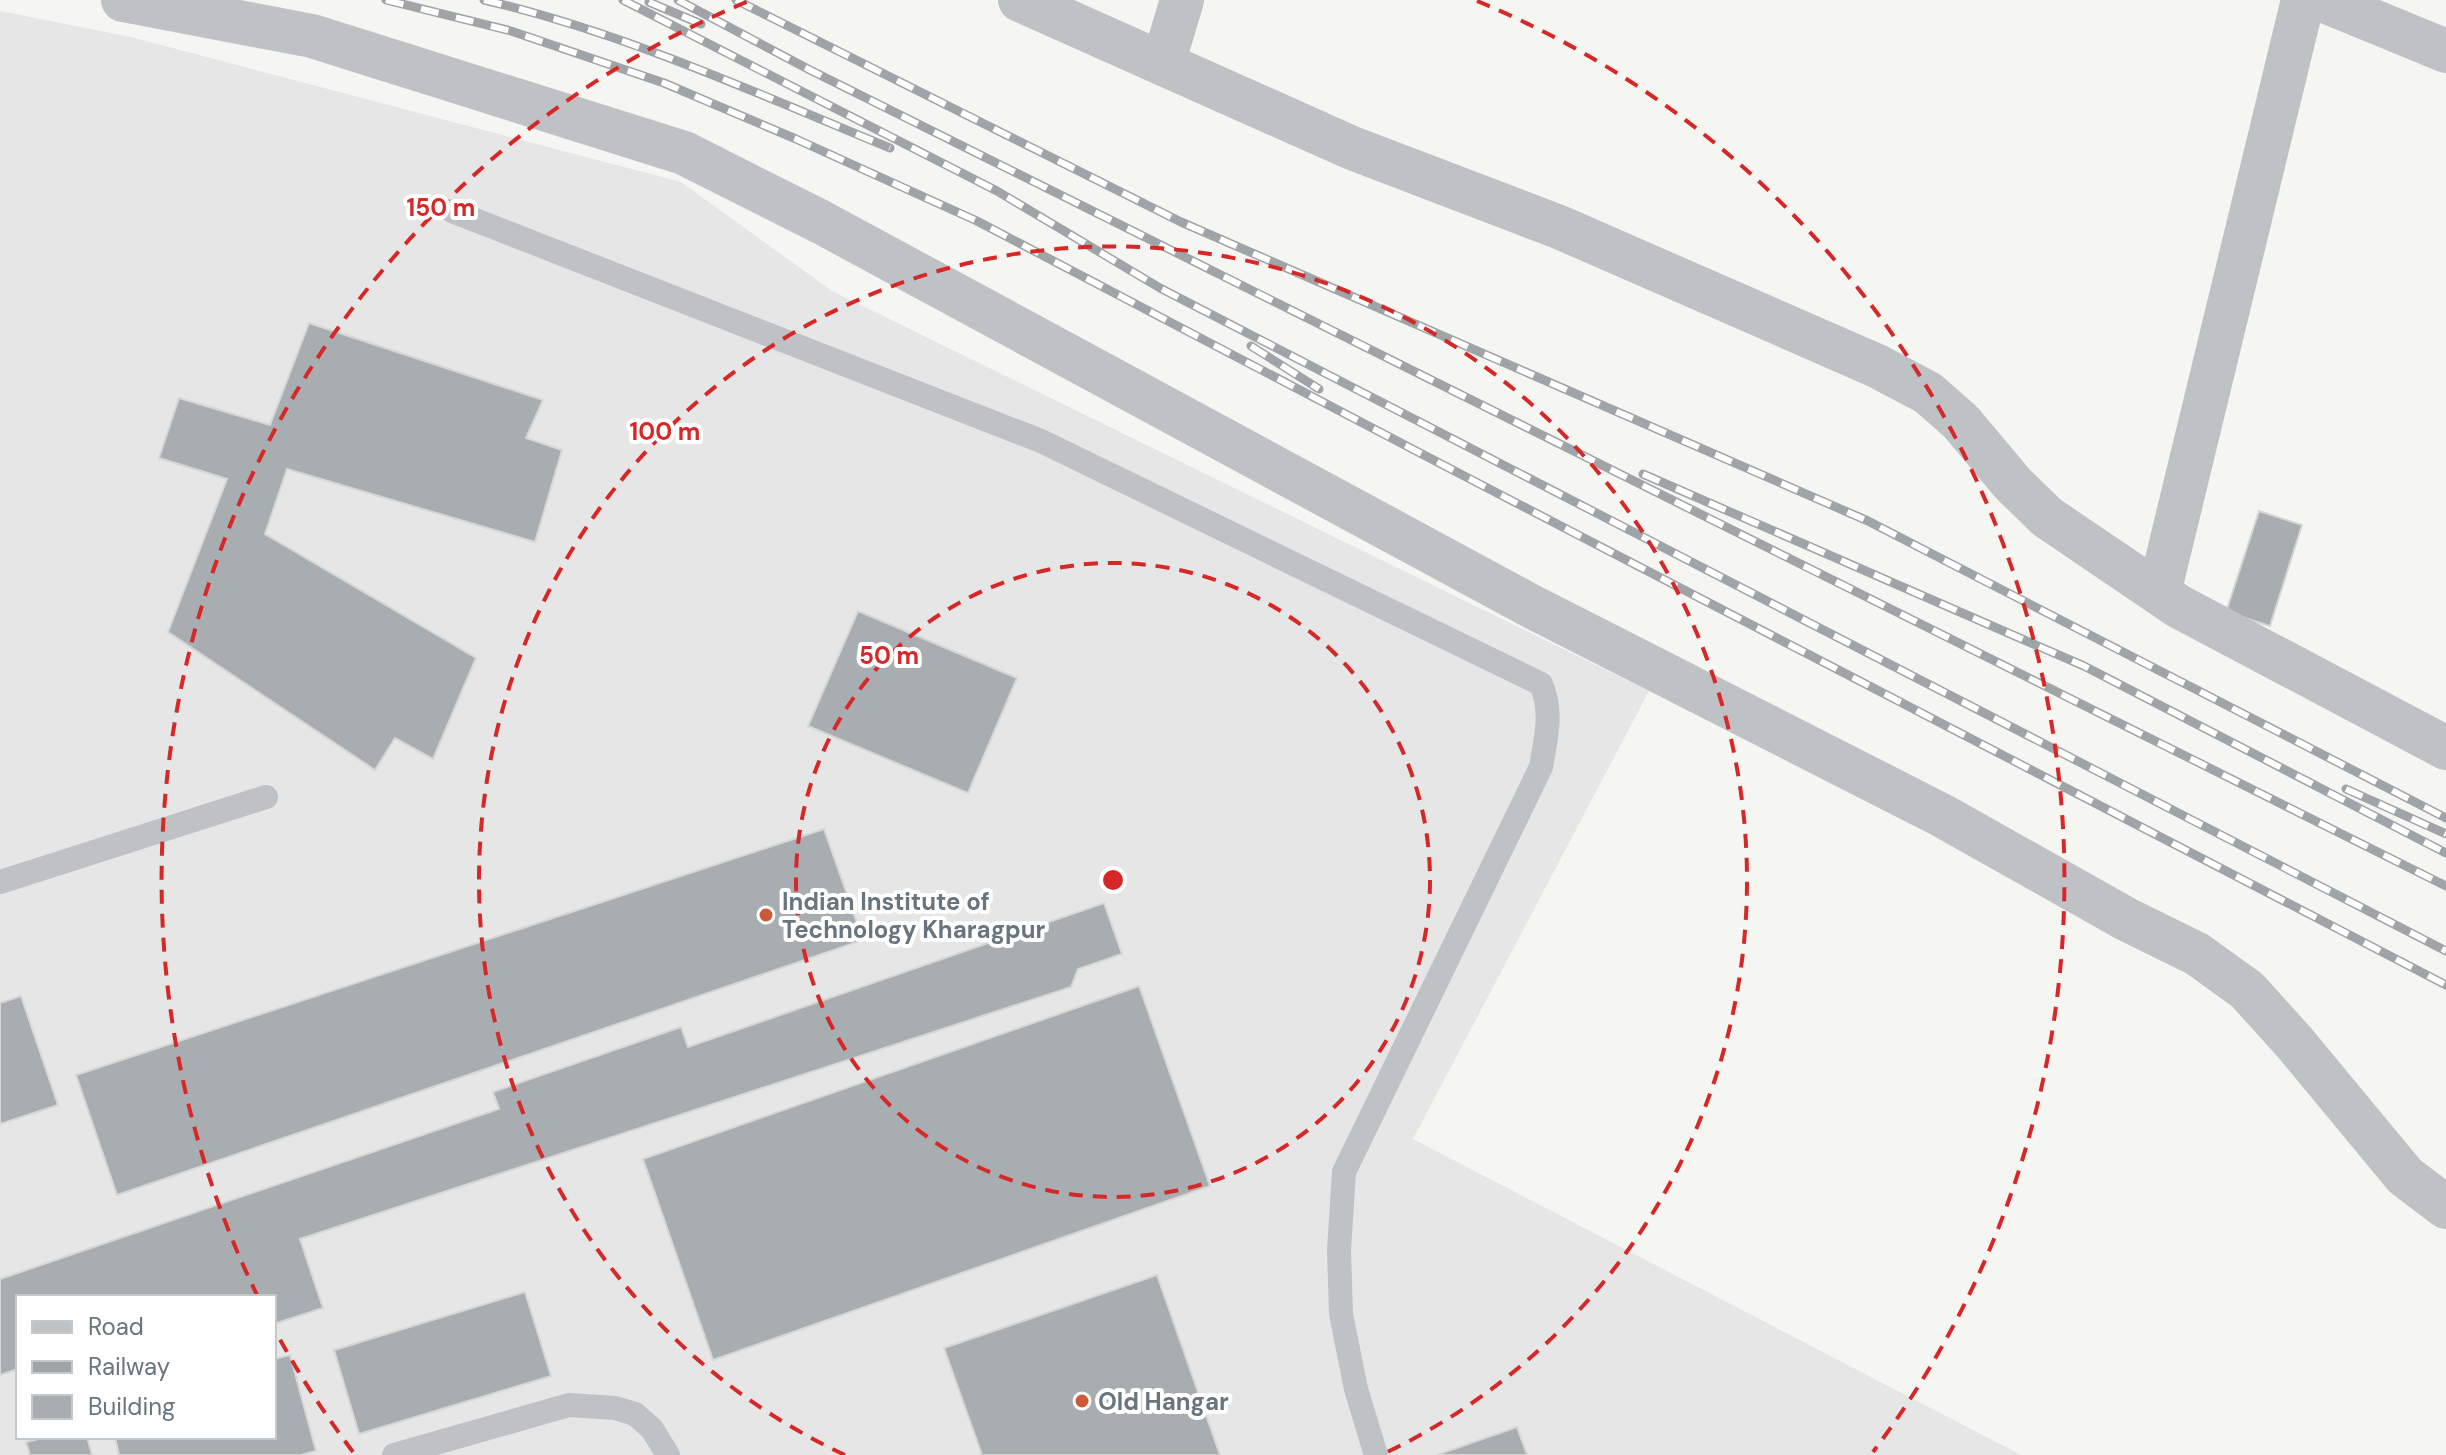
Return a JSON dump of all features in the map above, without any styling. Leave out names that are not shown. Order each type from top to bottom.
[{"type":"street","points":[[123,0],[312,36],[684,153],[821,222],[1527,604],[1943,816],[2126,919],[2197,954],[2247,990],[2405,1176],[2446,1207]]},
{"type":"street","points":[[1020,0],[1352,148],[1559,227],[1877,366],[1928,393],[1961,422],[2013,484],[2047,517],[2159,593],[2446,748]]},
{"type":"street","points":[[1163,64],[1182,0]]},
{"type":"street","points":[[2159,593],[2303,0]]},
{"type":"street","points":[[2322,0],[2446,51]]},
{"type":"lane","points":[[452,211],[1041,441],[1541,684],[1548,699],[1549,727],[1541,767],[1344,1172],[1339,1250],[1341,1314],[1356,1389],[1376,1455]]},
{"type":"lane","points":[[0,882],[266,797]]},
{"type":"lane","points":[[394,1455],[569,1405],[615,1408],[635,1414],[652,1429],[668,1455]]},
{"type":"shaded area","name":"Indian Institute of Technology Kharagpur","points":[[0,11],[131,37],[681,182],[832,291],[1649,691],[1413,1139],[2021,1455],[0,1455]]},
{"type":"building","points":[[309,323],[543,400],[526,438],[562,450],[535,542],[287,469],[265,534],[476,658],[433,759],[395,738],[375,770],[168,632],[227,479],[159,458],[179,398],[270,425]]},
{"type":"building","points":[[2259,511],[2302,525],[2270,626],[2226,612]]},
{"type":"building","points":[[858,611],[1017,678],[968,793],[808,726]]},
{"type":"building","points":[[824,829],[863,940],[117,1195],[76,1075]]},
{"type":"building","points":[[1104,903],[1122,954],[1078,969],[1071,987],[300,1239],[323,1308],[276,1323],[276,1295],[16,1295],[16,1370],[0,1375],[0,1279],[499,1109],[493,1092],[681,1027],[688,1047]]},
{"type":"building","points":[[1139,986],[1210,1186],[713,1360],[643,1159]]},
{"type":"building","points":[[21,996],[58,1105],[0,1124],[0,1003]]},
{"type":"building","name":"Old Hangar","points":[[1157,1275],[1220,1455],[982,1455],[944,1348]]},
{"type":"building","points":[[525,1292],[551,1376],[359,1434],[334,1350]]},
{"type":"building","points":[[290,1355],[316,1451],[301,1455],[119,1455],[115,1439],[276,1439],[276,1358]]},
{"type":"building","points":[[1517,1427],[1527,1455],[1437,1455]]},
{"type":"building","points":[[38,1439],[88,1439],[92,1455],[30,1455],[26,1442]]},
{"type":"railway","points":[[386,0],[511,31],[664,83],[977,221],[2446,985]]},
{"type":"railway","points":[[484,0],[588,29],[639,47],[890,148]]},
{"type":"railway","points":[[623,0],[997,191],[1160,288],[2446,951]]},
{"type":"railway","points":[[678,0],[810,70],[2446,886]]},
{"type":"railway","points":[[736,0],[1181,222],[1868,521],[2446,818]]},
{"type":"railway","points":[[649,2],[701,24]]},
{"type":"railway","points":[[1251,346],[1319,389]]},
{"type":"railway","points":[[1643,474],[2084,666],[2446,853]]},
{"type":"railway","points":[[2346,789],[2446,834]]},
{"type":"place","name":"Indian Institute of Technology Kharagpur","points":[[766,915]]},
{"type":"place","name":"Old Hangar","points":[[1082,1401]]}]
